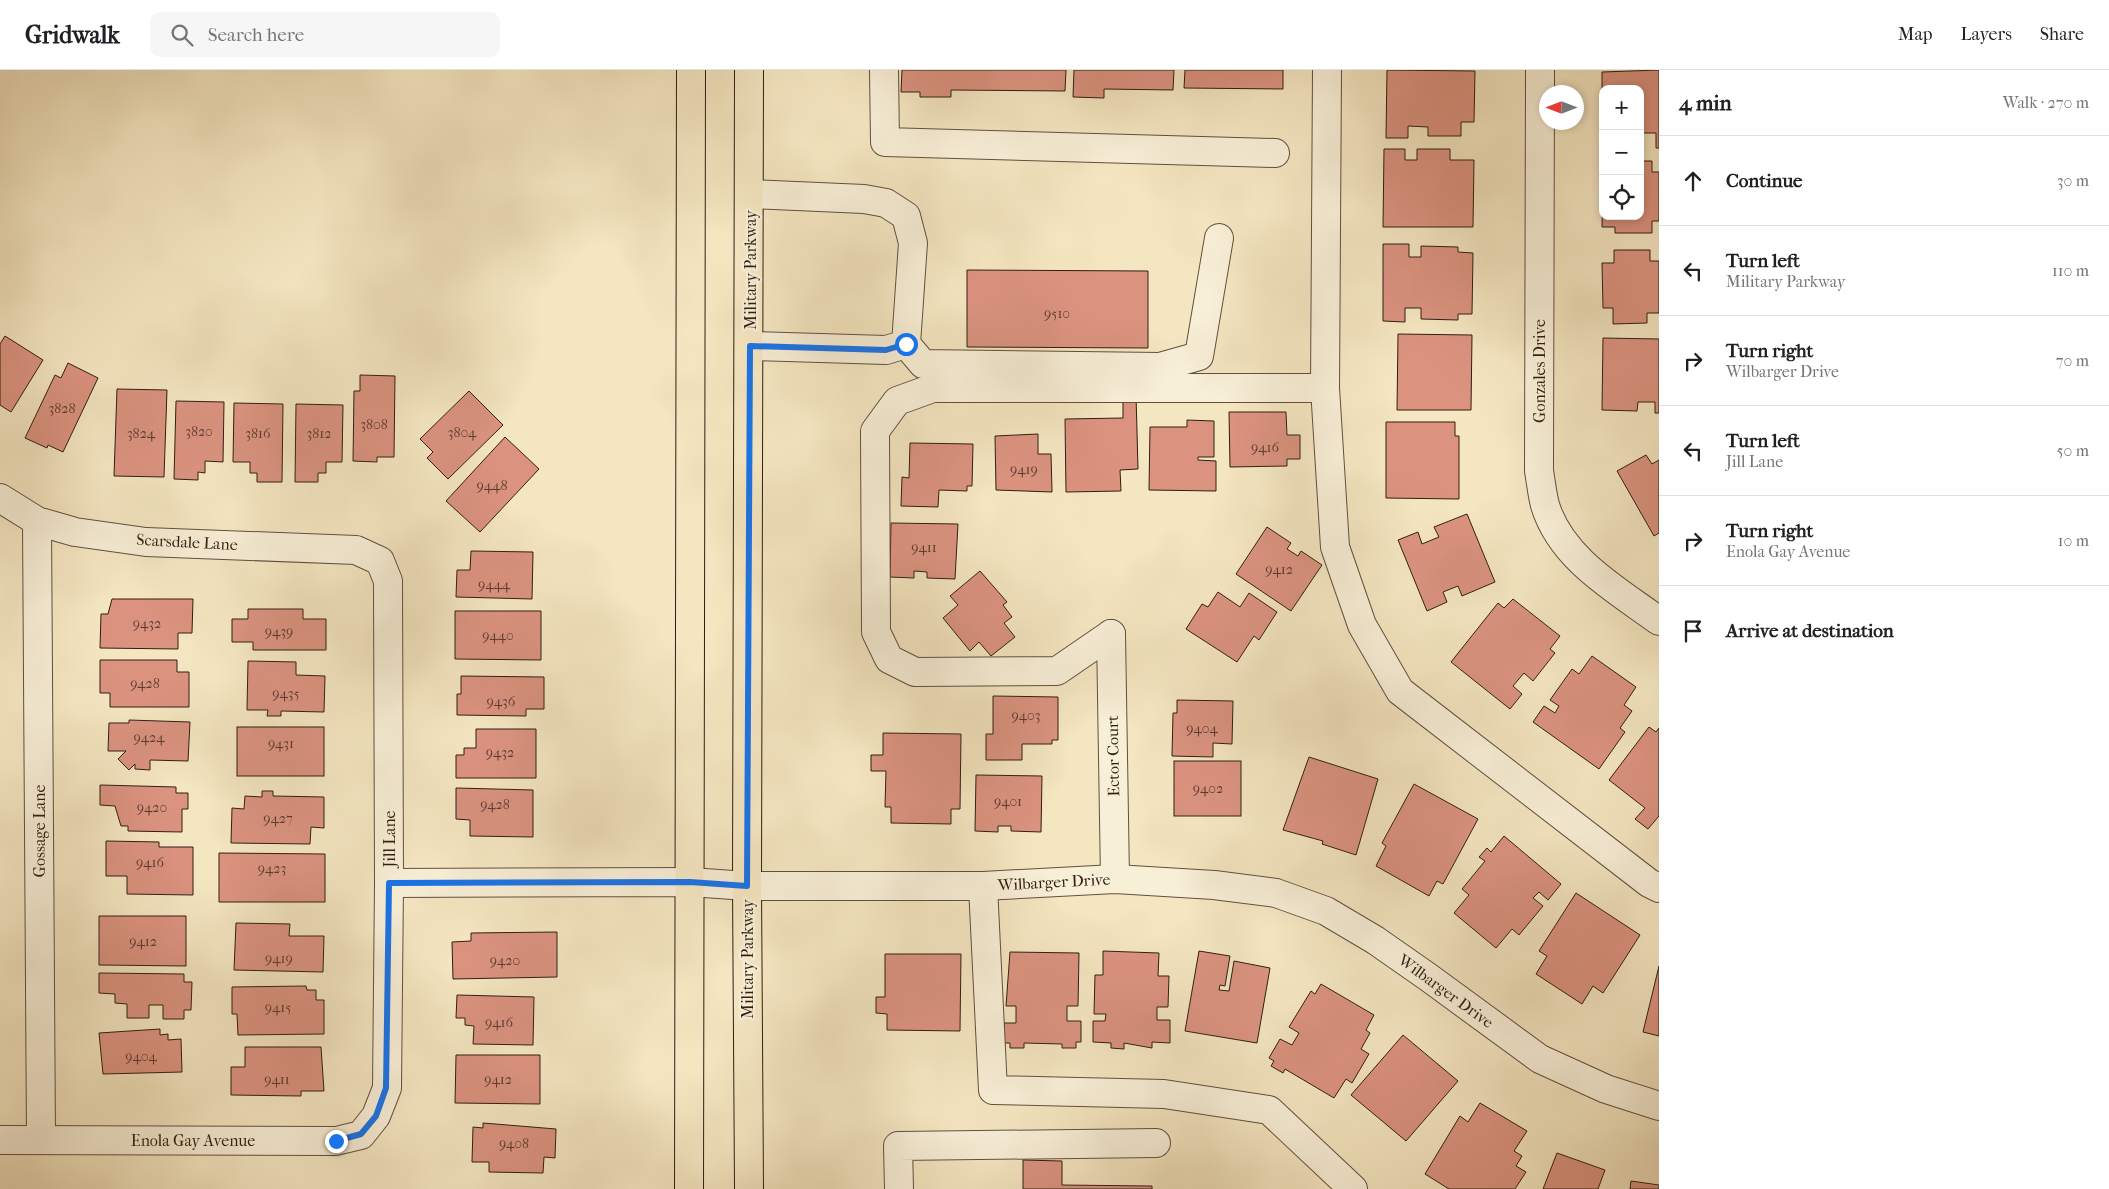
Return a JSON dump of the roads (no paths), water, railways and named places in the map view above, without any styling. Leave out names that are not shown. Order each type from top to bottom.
[{"type":"main road","points":[[690,1189],[691,70]]},
{"type":"main road","name":"Military Parkway","points":[[749,70],[750,346],[747,886],[749,1189]]},
{"type":"street","points":[[884,70],[885,142],[1275,152]]},
{"type":"street","points":[[1327,70],[1325,388],[1335,546],[1362,625],[1400,692],[1649,883],[1659,888]]},
{"type":"street","name":"Gonzales Drive","points":[[1540,70],[1539,471],[1545,506],[1556,530],[1580,563],[1659,621]]},
{"type":"street","points":[[750,194],[864,199],[886,204],[906,216],[913,243],[906,344],[923,364],[1160,368],[1199,356],[1219,238]]},
{"type":"street","points":[[750,346],[886,350],[906,344]]},
{"type":"street","name":"Ector Court","points":[[1115,879],[1111,634],[1057,671],[915,672],[889,659],[876,632],[875,431],[897,401],[933,388],[1325,388]]},
{"type":"street","name":"Scarsdale Lane","points":[[0,498],[37,521],[75,532],[146,542],[356,550],[380,561]]},
{"type":"street","name":"Gossage Lane","points":[[37,521],[41,1140]]},
{"type":"street","name":"Jill Lane","points":[[376,1116],[386,1088],[389,883],[388,581],[380,561]]},
{"type":"street","name":"Wilbarger Drive","points":[[389,883],[690,882],[747,886],[983,886],[1115,879],[1214,885],[1276,893],[1326,911],[1374,940],[1540,1059],[1606,1089],[1659,1106]]},
{"type":"street","points":[[983,886],[993,1090],[1164,1094],[1269,1110],[1353,1189]]},
{"type":"street","name":"Enola Gay Avenue","points":[[0,1140],[336,1141],[361,1134],[376,1116]]},
{"type":"street","points":[[899,1189],[898,1146],[1156,1143]]}]
